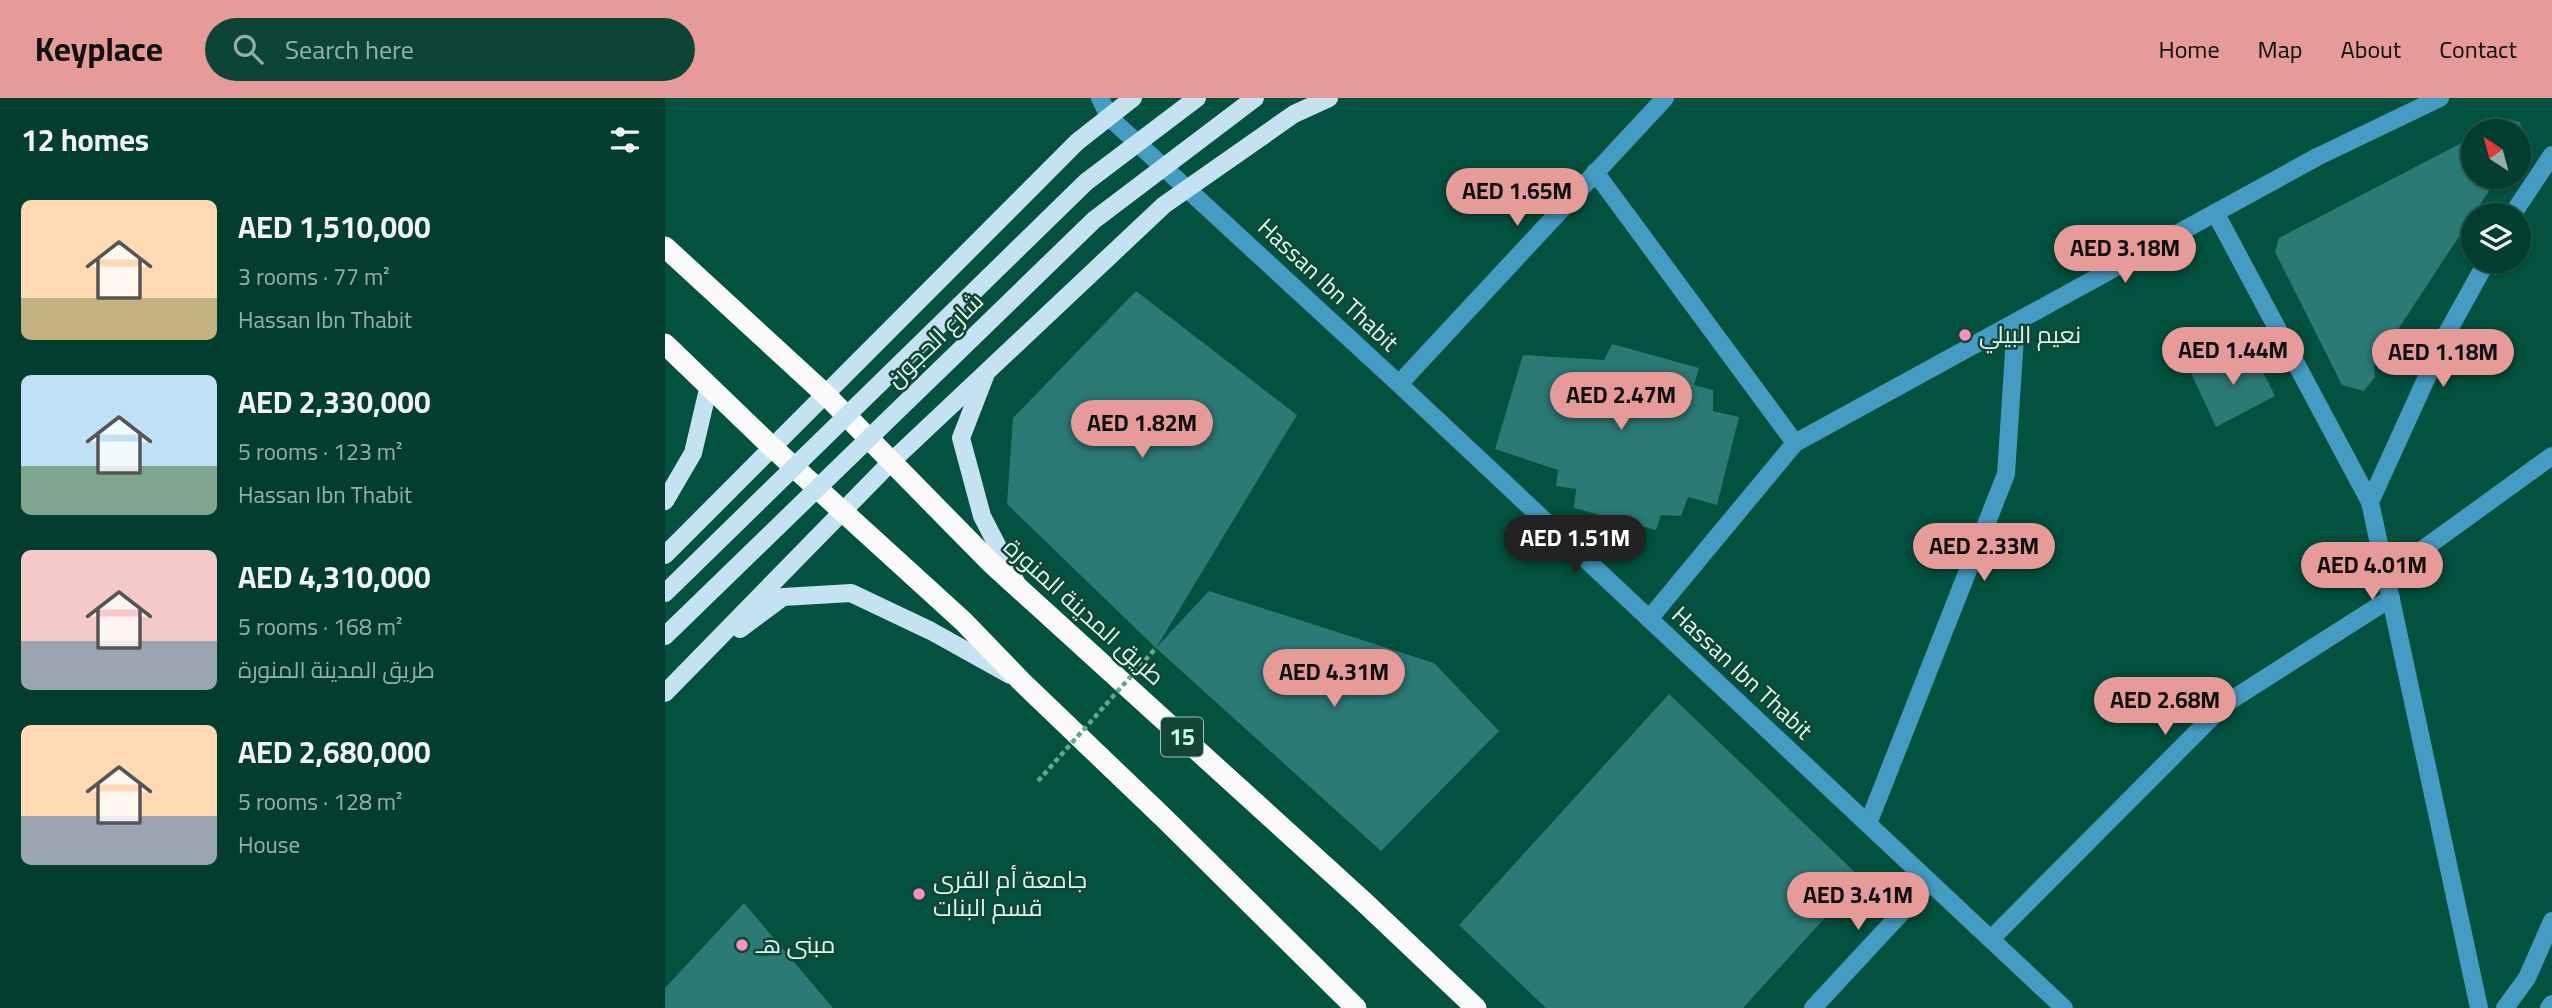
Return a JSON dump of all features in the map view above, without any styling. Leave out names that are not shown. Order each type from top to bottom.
[{"type":"highway","name":"طريق المدينة المنورة","points":[[665,247],[826,395],[990,562],[1363,901],[1476,1008]]},
{"type":"highway","points":[[665,344],[773,448],[963,621],[1356,1008]]},
{"type":"main road","points":[[665,555],[1077,142],[1133,98]]},
{"type":"main road","name":"شارع الحجون","points":[[665,593],[1086,182],[1197,98]]},
{"type":"main road","name":"شارع الحجون","points":[[665,636],[1094,220],[1255,98]]},
{"type":"main road","points":[[665,693],[892,461],[1164,205],[1294,114],[1329,98]]},
{"type":"main road","points":[[987,370],[961,438],[982,516],[1019,589]]},
{"type":"main road","points":[[665,501],[693,453],[709,385]]},
{"type":"main road","points":[[690,667],[783,597],[851,593],[931,631],[1022,682]]},
{"type":"street","points":[[1100,98],[1109,117]]},
{"type":"street","points":[[1399,384],[1665,98]]},
{"type":"street","points":[[1650,619],[1795,443],[2317,157],[2440,98]]},
{"type":"street","name":"Hassan Ibn Thabit","points":[[1109,117],[1399,384],[2064,1008]]},
{"type":"street","points":[[2520,203],[2552,155]]},
{"type":"street","points":[[1595,172],[1795,443]]},
{"type":"street","points":[[2215,214],[2370,502],[2479,1008]]},
{"type":"street","points":[[2370,502],[2447,333],[2480,273]]},
{"type":"street","points":[[1868,824],[2006,474],[2016,322]]},
{"type":"street","points":[[2386,576],[2552,456]]},
{"type":"street","points":[[1991,939],[2225,704],[2391,598]]},
{"type":"street","points":[[1813,1008],[1930,882]]},
{"type":"street","points":[[2505,1008],[2527,978],[2552,921]]},
{"type":"path","points":[[1038,780],[1156,648]]},
{"type":"building","points":[[2461,143],[2461,189],[2490,189],[2481,203],[2461,203],[2461,233],[2374,366],[2375,377],[2364,391],[2342,385],[2275,252],[2279,238]]},
{"type":"building","points":[[1136,291],[1297,415],[1156,648],[1007,504],[1013,418]]},
{"type":"building","points":[[1612,344],[1699,368],[1694,385],[1713,390],[1713,411],[1739,417],[1717,505],[1688,497],[1681,516],[1661,515],[1656,530],[1574,508],[1576,489],[1556,486],[1558,470],[1495,449],[1523,355],[1604,360]]},
{"type":"building","points":[[2252,350],[2275,396],[2216,427],[2191,373]]},
{"type":"building","points":[[1209,591],[1434,663],[1499,731],[1381,851],[1156,648]]},
{"type":"building","points":[[1669,694],[1861,878],[1743,1008],[1546,1008],[1459,925]]},
{"type":"building","name":"مبنى هـ","points":[[744,903],[833,1008],[665,1008],[665,988]]},
{"type":"place","name":"نعيم البيلي","points":[[1965,335]]},
{"type":"place","name":"جامعة أم القرى قسم البنات","points":[[919,894]]},
{"type":"place","name":"مبنى هـ","points":[[742,945]]}]
